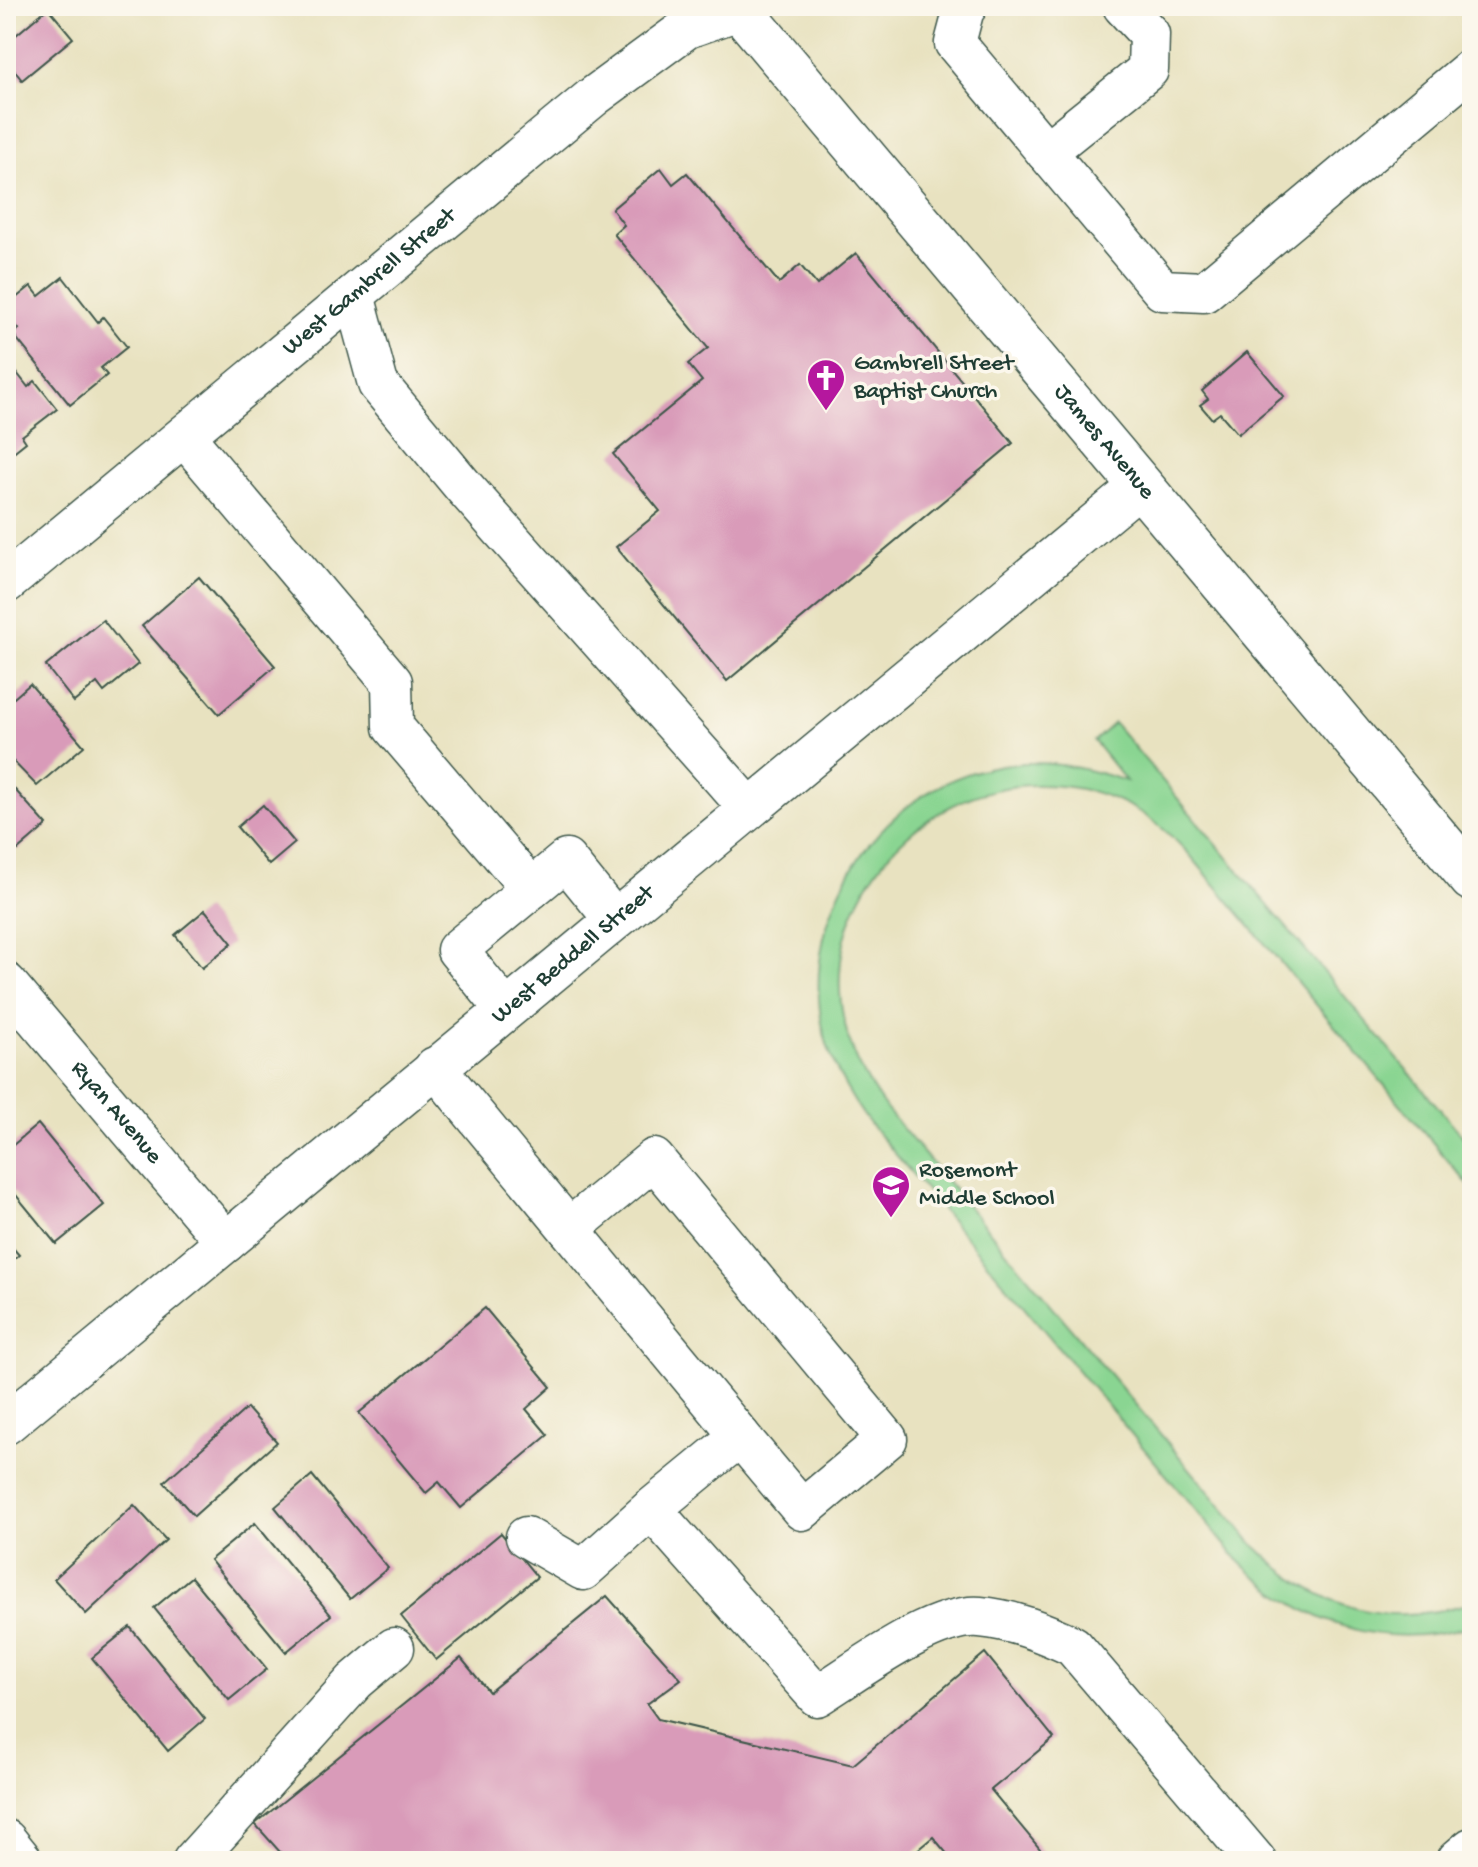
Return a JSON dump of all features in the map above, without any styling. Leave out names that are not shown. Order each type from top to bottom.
[{"type":"main road","name":"James Avenue","points":[[742,7],[1472,879]]},
{"type":"main road","points":[[1459,1861],[1472,1850]]},
{"type":"street","points":[[967,6],[955,43],[1162,290],[1204,292],[1472,68]]},
{"type":"street","points":[[1046,152],[1148,70],[1149,34],[1123,6]]},
{"type":"street","name":"West Gambrell Street","points":[[6,583],[605,88],[687,28],[742,7]]},
{"type":"street","points":[[354,295],[378,384],[463,486],[749,808]]},
{"type":"street","points":[[184,436],[392,682],[393,727],[531,889]]},
{"type":"street","name":"West Beddell Street","points":[[6,1424],[1141,485]]},
{"type":"street","points":[[505,1009],[457,950],[566,860],[614,919]]},
{"type":"street","name":"Ryan Avenue","points":[[6,983],[226,1242]]},
{"type":"street","points":[[435,1067],[740,1436],[802,1510],[887,1439],[654,1159],[569,1229]]},
{"type":"street","points":[[526,1537],[583,1570],[740,1436]]},
{"type":"street","points":[[651,1509],[817,1696],[929,1627],[977,1616],[1033,1627],[1073,1646],[1256,1861]]},
{"type":"street","points":[[193,1861],[355,1681],[394,1648]]},
{"type":"street","points":[[6,1840],[23,1861]]},
{"type":"green space","points":[[1114,723],[1472,1147],[1472,1189],[1184,848],[1131,807],[1080,789],[1039,785],[994,790],[952,806],[915,830],[884,861],[860,898],[845,939],[840,983],[846,1029],[853,1051],[868,1082],[887,1110],[1254,1545],[1302,1584],[1354,1608],[1410,1614],[1472,1602],[1472,1625],[1439,1633],[1406,1636],[1375,1634],[1316,1616],[1262,1582],[1237,1559],[870,1124],[848,1092],[832,1058],[824,1033],[819,985],[824,938],[839,893],[863,852],[895,817],[933,789],[977,771],[1025,763],[1051,764],[1089,770],[1126,781],[1094,741]]},
{"type":"building","points":[[48,8],[73,38],[22,80],[6,60],[6,23],[16,35]]},
{"type":"building","name":"Gambrell Street Baptist Church","points":[[661,168],[673,184],[687,173],[779,283],[800,265],[817,285],[856,253],[1013,443],[727,681],[616,547],[660,511],[613,454],[702,381],[688,364],[708,348],[614,234],[624,225],[612,209]]},
{"type":"building","points":[[63,277],[98,322],[103,317],[127,347],[101,368],[107,375],[70,405],[13,334],[19,329],[6,313],[6,306],[31,286],[39,296]]},
{"type":"building","points":[[1247,352],[1284,396],[1238,434],[1220,413],[1212,419],[1200,405],[1208,399],[1202,391]]},
{"type":"building","points":[[6,359],[28,387],[35,381],[57,409],[22,436],[26,442],[6,458]]},
{"type":"building","points":[[199,577],[275,666],[219,714],[142,626]]},
{"type":"building","points":[[103,620],[138,664],[104,692],[97,683],[74,702],[46,666]]},
{"type":"building","points":[[30,684],[84,746],[37,786],[6,754],[6,693],[14,698]]},
{"type":"building","points":[[6,780],[47,825],[18,850],[6,837]]},
{"type":"building","points":[[263,805],[295,843],[269,865],[237,827]]},
{"type":"building","points":[[205,910],[232,943],[202,968],[175,935]]},
{"type":"building","points":[[38,1124],[104,1205],[56,1244],[6,1183],[6,1151]]},
{"type":"building","points":[[6,1240],[19,1255],[6,1266]]},
{"type":"building","points":[[485,1308],[551,1387],[526,1409],[548,1435],[461,1508],[439,1482],[426,1493],[359,1413]]},
{"type":"building","points":[[247,1408],[277,1442],[194,1516],[164,1482]]},
{"type":"building","points":[[312,1475],[388,1568],[350,1599],[275,1507]]},
{"type":"building","points":[[134,1505],[166,1540],[86,1614],[54,1579]]},
{"type":"building","points":[[255,1523],[331,1615],[286,1652],[210,1560]]},
{"type":"building","points":[[501,1533],[537,1577],[436,1660],[401,1616]]},
{"type":"building","points":[[191,1577],[267,1669],[229,1700],[154,1608]]},
{"type":"building","points":[[607,1596],[681,1679],[647,1704],[658,1719],[853,1765],[985,1653],[1054,1738],[991,1790],[1050,1861],[953,1861],[933,1837],[904,1861],[288,1861],[255,1824],[461,1658],[489,1692]]},
{"type":"building","points":[[130,1627],[205,1719],[168,1751],[92,1658]]},
{"type":"place","name":"Gambrell Street Baptist Church","points":[[826,412]]},
{"type":"place","name":"Rosemont Middle School","points":[[891,1219]]}]
